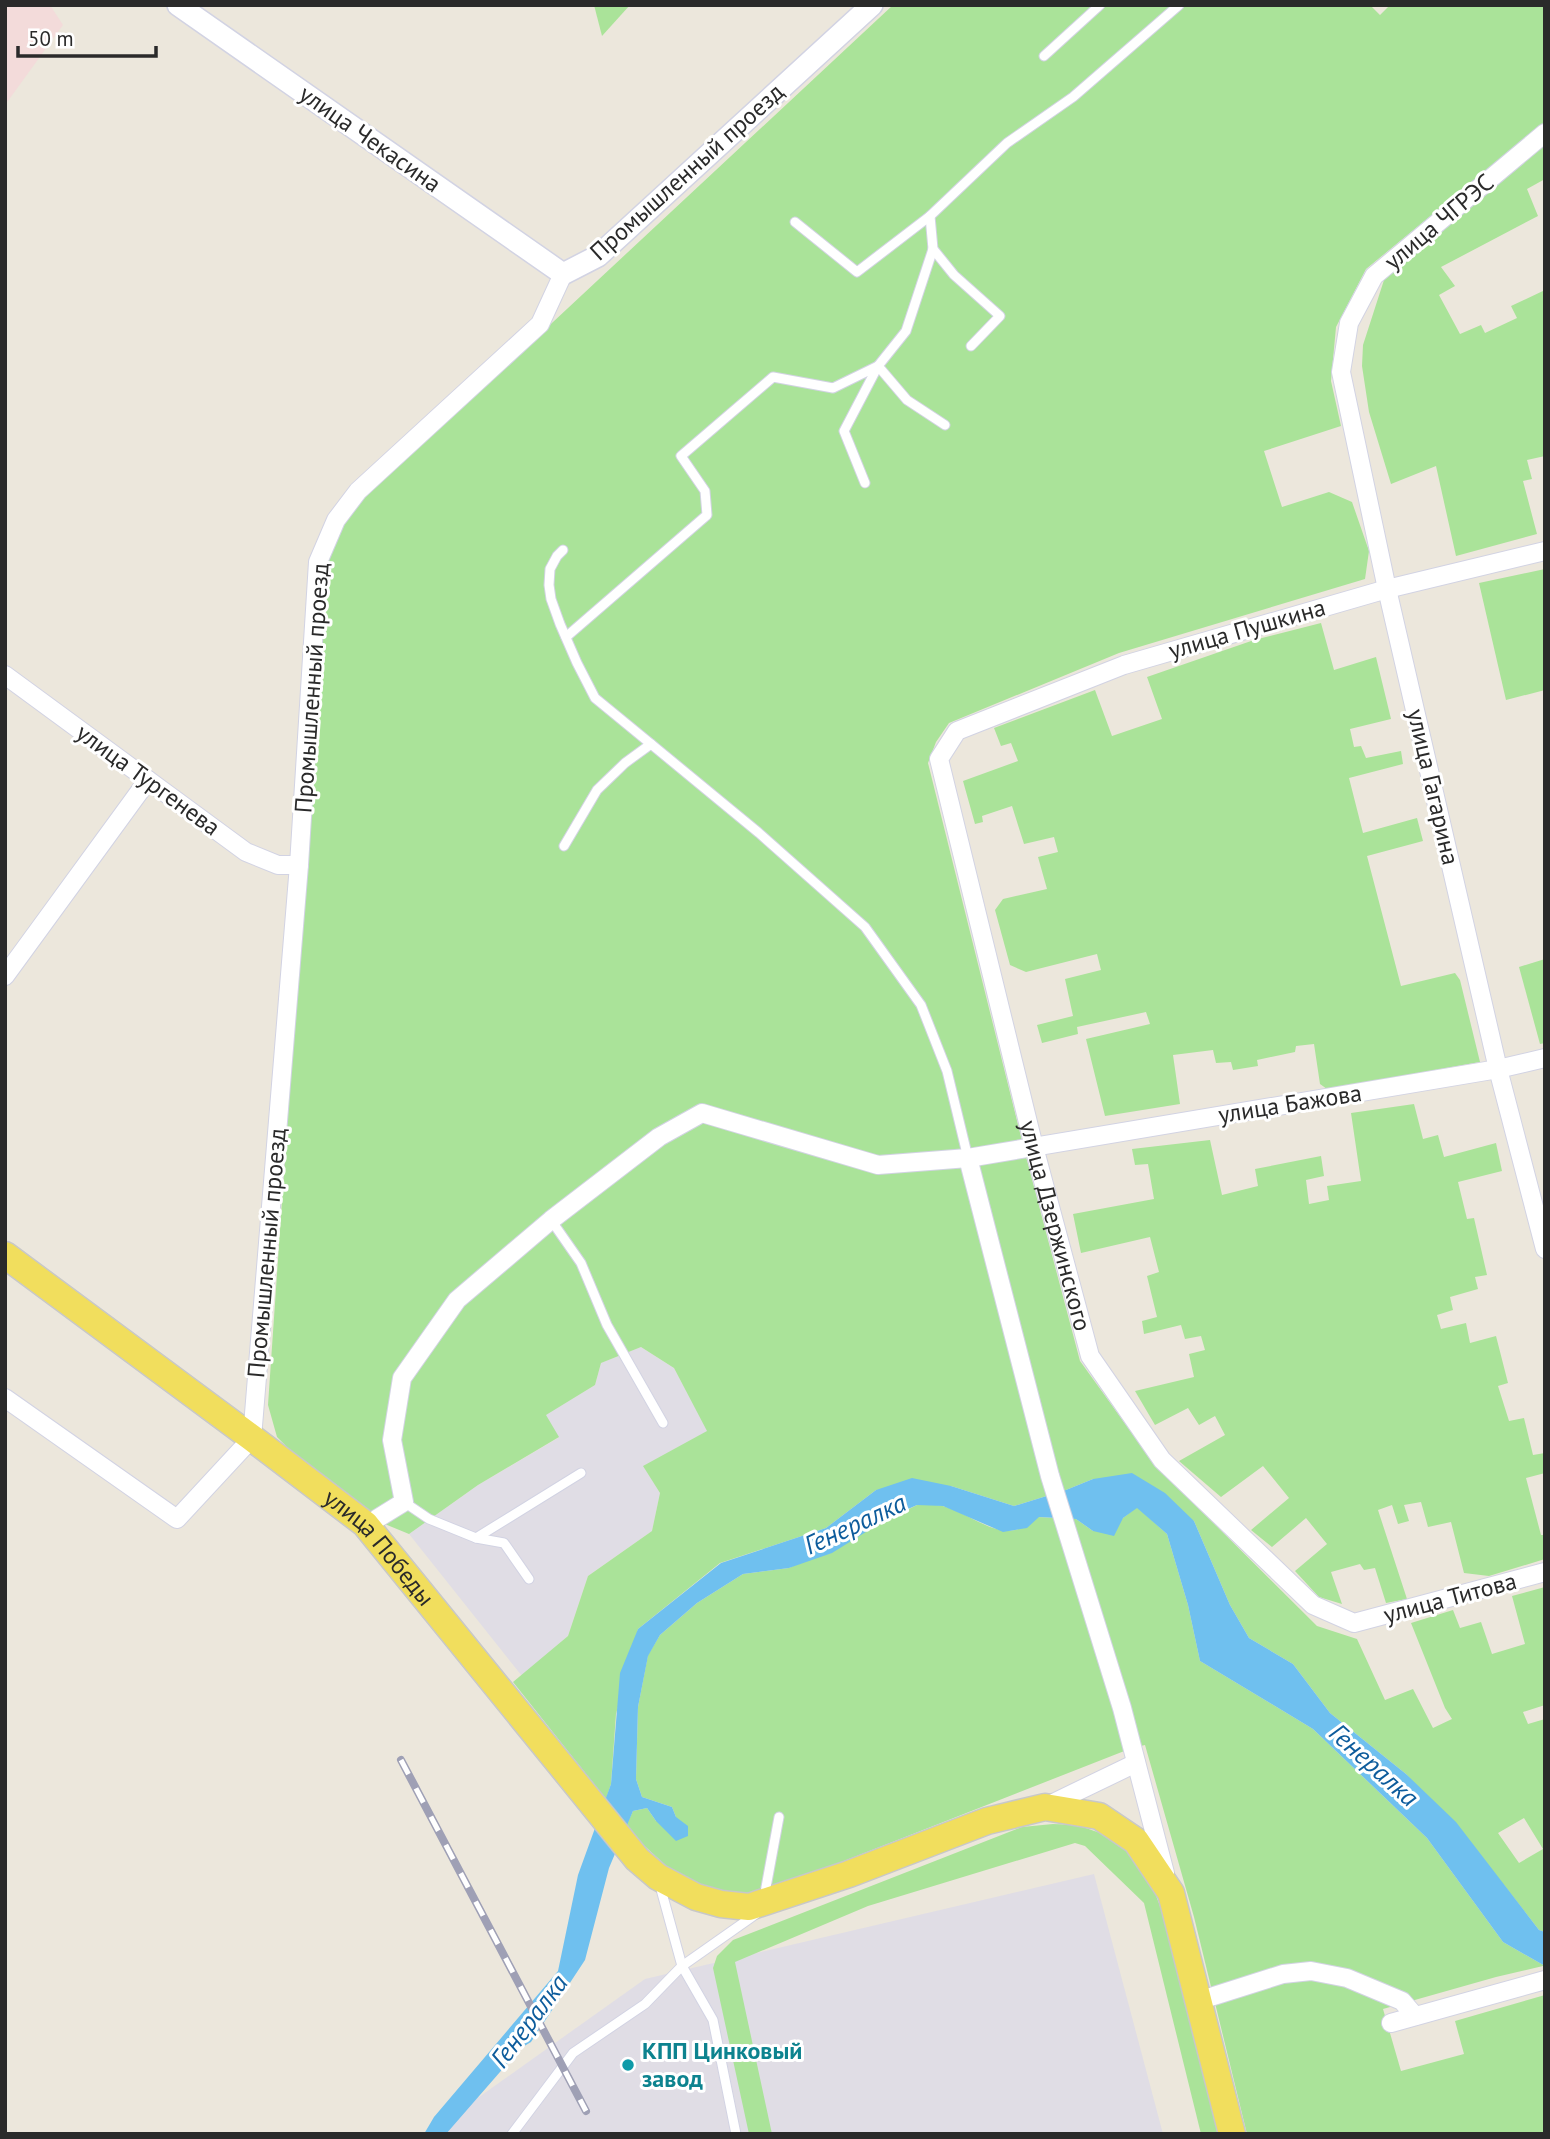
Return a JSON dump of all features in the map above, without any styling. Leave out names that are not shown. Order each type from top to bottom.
[{"type":"main road","name":"улица Победы","points":[[5,1255],[365,1524],[637,1859],[658,1877],[696,1897],[721,1904],[749,1907],[987,1821],[1045,1807]]},
{"type":"main road","points":[[1045,1807],[1099,1816],[1136,1841],[1171,1893],[1231,2134]]},
{"type":"street","name":"улица Чекасина","points":[[178,5],[563,274]]},
{"type":"street","name":"Промышленный проезд","points":[[252,1438],[299,865],[318,562],[336,520],[358,491],[540,324],[563,274],[598,256],[872,5]]},
{"type":"street","name":"улица ЧГРЭС","points":[[1349,323],[1374,276],[1545,133]]},
{"type":"street","name":"улица Гагарина","points":[[1349,323],[1341,372],[1387,589],[1498,1069],[1545,1249]]},
{"type":"street","name":"улица Пушкина","points":[[957,731],[1124,665],[1387,589],[1545,551]]},
{"type":"street","name":"улица Тургенева","points":[[5,675],[246,852],[278,865],[299,865]]},
{"type":"street","name":"улица Дзержинского","points":[[957,731],[939,759],[1034,1147],[1090,1356],[1162,1460],[1313,1605],[1354,1623]]},
{"type":"street","points":[[5,976],[148,780]]},
{"type":"street","name":"улица Бажова","points":[[551,1220],[659,1138],[702,1113],[878,1165],[968,1158],[1498,1069],[1545,1058]]},
{"type":"street","points":[[968,1158],[1050,1476],[1122,1708],[1171,1893]]},
{"type":"street","points":[[365,1524],[404,1502],[392,1440],[402,1378],[457,1300],[551,1220]]},
{"type":"street","points":[[5,1398],[177,1518],[252,1438]]},
{"type":"street","name":"улица Титова","points":[[1354,1623],[1545,1572]]},
{"type":"street","points":[[1045,1807],[1136,1763]]},
{"type":"street","points":[[1198,2001],[1283,1974],[1311,1971],[1347,1978],[1402,2001],[1415,2016]]},
{"type":"street","points":[[1391,2023],[1545,1980]]},
{"type":"lane","points":[[1044,56],[1100,5]]},
{"type":"lane","points":[[796,222],[858,272],[930,216],[1007,143],[1073,97],[1179,5]]},
{"type":"lane","points":[[865,483],[844,431],[878,366],[906,331],[933,249],[930,216]]},
{"type":"lane","points":[[933,249],[954,275],[1000,316],[971,346]]},
{"type":"lane","points":[[878,366],[907,400],[945,425]]},
{"type":"lane","points":[[566,637],[707,515],[705,491],[681,456],[773,377],[833,388],[878,366]]},
{"type":"lane","points":[[563,550],[550,569],[551,600],[595,698],[759,834],[865,927],[921,1005],[947,1071],[968,1158]]},
{"type":"lane","points":[[564,846],[597,790],[625,763],[651,744]]},
{"type":"lane","points":[[551,1220],[581,1263],[607,1325],[663,1423]]},
{"type":"lane","points":[[477,1538],[581,1473]]},
{"type":"lane","points":[[404,1502],[429,1519],[477,1538],[504,1543],[529,1579]]},
{"type":"lane","points":[[512,2134],[573,2053],[645,2004],[682,1966],[770,1901],[764,1888],[779,1817]]},
{"type":"lane","points":[[658,1877],[682,1966],[713,2020],[736,2134]]},
{"type":"shaded area","points":[[5,5],[50,5],[63,25],[5,105]]},
{"type":"shaded area","points":[[641,1347],[674,1368],[708,1431],[644,1466],[660,1493],[652,1531],[588,1576],[568,1636],[522,1676],[409,1534],[478,1485],[558,1438],[545,1415],[595,1385],[601,1363]]},
{"type":"shaded area","points":[[1094,1874],[1163,2134],[427,2134],[645,1979]]},
{"type":"green space","points":[[594,5],[630,5],[602,36]]},
{"type":"green space","points":[[893,5],[1370,5],[1380,15],[1390,5],[1545,5],[1545,122],[1366,269],[1336,327],[1331,381],[1341,426],[1264,451],[1282,507],[1329,492],[1352,502],[1369,551],[1365,579],[1119,653],[949,723],[936,742],[928,763],[1080,1361],[1155,1465],[1317,1626],[1357,1639],[1385,1700],[1413,1689],[1433,1728],[1452,1719],[1445,1708],[1411,1623],[1453,1610],[1460,1628],[1481,1622],[1492,1654],[1525,1644],[1512,1596],[1545,1587],[1545,1705],[1523,1712],[1528,1724],[1545,1719],[1545,1932],[1539,1930],[1504,1885],[1406,1774],[1330,1713],[1293,1664],[1249,1638],[1230,1605],[1194,1521],[1093,1479],[1014,1506],[951,1486],[876,1490],[826,1528],[720,1563],[638,1629],[616,1714],[611,1784],[606,1799],[513,1682],[568,1636],[588,1576],[652,1531],[660,1493],[643,1466],[707,1431],[674,1368],[641,1347],[601,1363],[595,1385],[546,1415],[559,1437],[478,1485],[409,1534],[375,1520],[277,1437],[268,1405],[326,561],[339,529],[361,501]],"holes":[[[1524,1818],[1543,1849],[1519,1863],[1498,1833]]]},
{"type":"green space","points":[[1545,145],[1545,179],[1527,189],[1538,216],[1441,267],[1455,286],[1439,295],[1460,334],[1481,325],[1485,333],[1517,318],[1511,306],[1545,290],[1545,456],[1527,460],[1532,479],[1523,481],[1537,534],[1456,556],[1436,466],[1391,484],[1369,412],[1362,366],[1363,345],[1384,280]]},
{"type":"green space","points":[[1545,569],[1545,690],[1506,700],[1479,583]]},
{"type":"green space","points":[[1321,623],[1334,670],[1376,657],[1391,719],[1350,729],[1354,747],[1361,746],[1366,758],[1401,751],[1403,764],[1349,778],[1363,833],[1417,818],[1423,841],[1367,856],[1401,986],[1455,973],[1460,980],[1480,1062],[1327,1089],[1320,1084],[1314,1044],[1296,1046],[1295,1052],[1257,1060],[1258,1066],[1233,1070],[1231,1062],[1216,1063],[1213,1050],[1173,1055],[1180,1104],[1105,1116],[1086,1039],[1150,1024],[1146,1012],[1077,1027],[1078,1034],[1042,1043],[1037,1025],[1073,1016],[1065,979],[1101,970],[1097,954],[1026,972],[1010,965],[995,910],[1003,899],[1047,889],[1038,857],[1058,852],[1054,837],[1024,844],[1012,806],[982,816],[983,822],[975,824],[963,781],[1018,761],[1011,743],[1001,746],[994,728],[1095,690],[1112,736],[1162,719],[1147,677],[1254,640]]},
{"type":"green space","points":[[1545,959],[1545,1043],[1540,1044],[1519,967]]},
{"type":"green space","points":[[1414,1104],[1423,1139],[1438,1135],[1444,1157],[1496,1143],[1502,1171],[1458,1182],[1467,1219],[1474,1218],[1487,1275],[1475,1277],[1478,1289],[1450,1297],[1453,1310],[1437,1315],[1441,1329],[1466,1323],[1470,1343],[1496,1336],[1508,1383],[1498,1386],[1509,1421],[1524,1418],[1533,1455],[1545,1453],[1545,1473],[1526,1478],[1541,1535],[1545,1535],[1545,1559],[1489,1576],[1464,1573],[1451,1522],[1428,1527],[1421,1502],[1404,1505],[1409,1521],[1398,1524],[1392,1505],[1378,1510],[1407,1599],[1386,1603],[1375,1568],[1364,1570],[1360,1564],[1331,1572],[1342,1604],[1319,1597],[1295,1571],[1327,1544],[1306,1518],[1272,1547],[1251,1530],[1289,1498],[1263,1466],[1221,1497],[1179,1461],[1225,1435],[1215,1416],[1199,1425],[1188,1408],[1155,1425],[1135,1391],[1194,1377],[1189,1354],[1205,1350],[1201,1336],[1185,1339],[1181,1325],[1144,1334],[1142,1321],[1157,1317],[1147,1276],[1159,1272],[1150,1237],[1081,1253],[1073,1214],[1154,1199],[1148,1164],[1135,1165],[1132,1149],[1210,1140],[1222,1195],[1258,1186],[1255,1169],[1321,1156],[1324,1176],[1306,1180],[1309,1204],[1329,1200],[1327,1186],[1361,1181],[1351,1113]]},
{"type":"green space","points":[[917,1505],[946,1507],[992,1528],[1003,1530],[1026,1526],[1038,1517],[1076,1519],[1093,1531],[1123,1518],[1137,1507],[1167,1534],[1188,1605],[1200,1661],[1313,1729],[1427,1838],[1503,1942],[1545,1966],[1545,1973],[1543,1966],[1383,2009],[1401,2071],[1464,2054],[1455,2021],[1545,1995],[1545,2134],[1247,2134],[1194,1917],[1145,1745],[798,1879],[747,1893],[708,1889],[673,1872],[638,1840],[626,1826],[633,1811],[647,1808],[656,1821],[676,1817],[672,1807],[642,1797],[636,1779],[638,1707],[648,1655],[660,1635],[697,1603],[743,1574],[789,1568]]},
{"type":"green space","points":[[1077,1825],[1103,1834],[1132,1853],[1151,1882],[1167,1925],[1219,2134],[1201,2134],[1144,1903],[1085,1846],[1075,1843],[868,1906],[735,1962],[772,2134],[749,2134],[713,1968],[717,1956],[733,1940],[1022,1827]]},
{"type":"water","name":"Генералка","points":[[1132,1473],[1165,1493],[1194,1521],[1230,1605],[1249,1638],[1293,1664],[1330,1713],[1406,1774],[1456,1822],[1539,1930],[1545,1932],[1545,1966],[1503,1942],[1427,1838],[1313,1729],[1200,1661],[1188,1605],[1167,1534],[1137,1508],[1123,1518],[1114,1536],[1093,1531],[1076,1519],[1039,1517],[1027,1528],[1003,1532],[943,1506],[917,1505],[890,1517],[832,1553],[789,1568],[743,1574],[697,1603],[660,1635],[648,1656],[638,1707],[636,1779],[642,1797],[672,1807],[676,1817],[688,1826],[688,1836],[676,1841],[647,1808],[633,1811],[609,1868],[585,1960],[531,2042],[521,2048],[446,2134],[424,2134],[434,2117],[558,1971],[578,1875],[611,1784],[620,1673],[638,1629],[721,1563],[826,1528],[876,1490],[912,1478],[951,1486],[1014,1506],[1093,1479]]},
{"type":"railway","points":[[401,1760],[586,2111]]},
{"type":"place","name":"КПП Цинковый завод","points":[[628,2065]]}]
